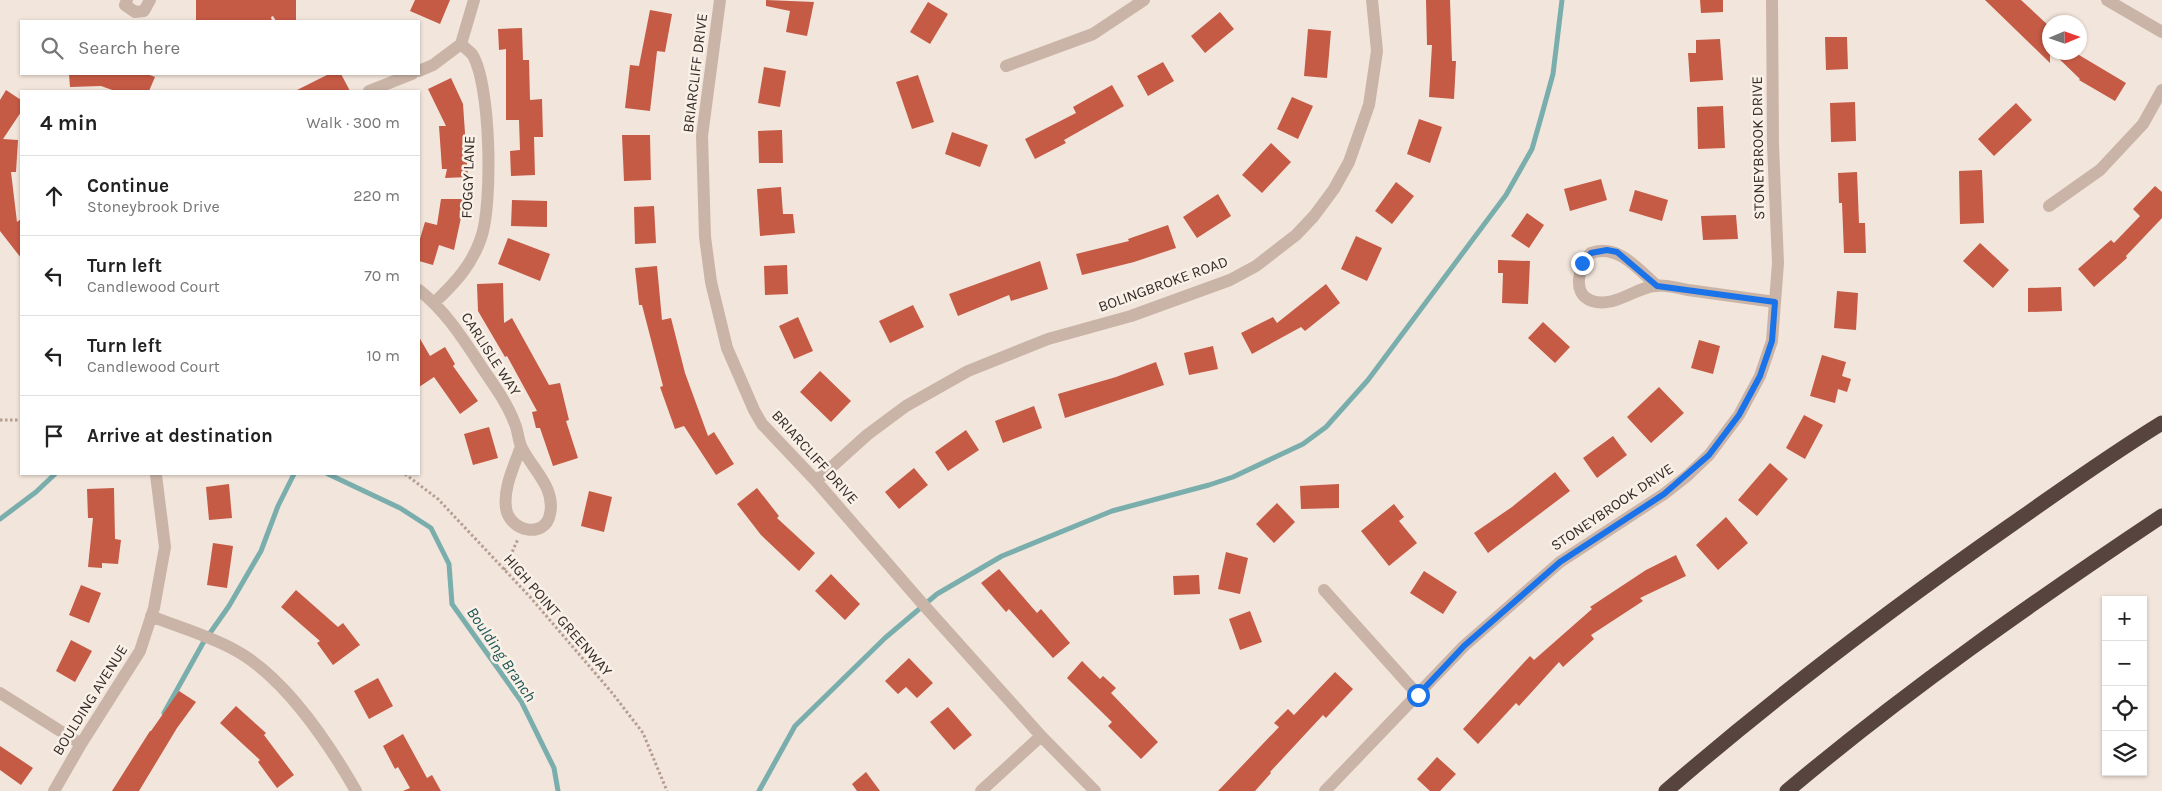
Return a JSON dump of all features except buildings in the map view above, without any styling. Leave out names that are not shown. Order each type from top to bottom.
[{"type":"highway","points":[[1666,791],[1761,711],[1865,630],[2047,499],[2162,423]]},
{"type":"highway","points":[[1787,791],[1904,698],[2000,626],[2162,516]]},
{"type":"street","points":[[127,0],[125,5],[135,12],[144,11],[150,0]]},
{"type":"street","points":[[420,71],[433,65],[461,44],[474,0]]},
{"type":"street","name":"BRIARCLIFF DRIVE","points":[[720,0],[702,136],[706,237],[711,282],[727,348],[754,410],[762,424],[816,481],[921,602],[1041,736],[1095,791]]},
{"type":"street","points":[[1006,66],[1093,34],[1144,0]]},
{"type":"street","name":"BOLINGBROKE ROAD","points":[[816,481],[867,435],[906,406],[968,371],[1048,339],[1131,316],[1230,280],[1256,266],[1296,235],[1314,216],[1334,189],[1349,162],[1369,105],[1377,51],[1372,0]]},
{"type":"street","name":"STONEYBROOK DRIVE","points":[[1325,791],[1464,646],[1560,562],[1664,494],[1709,455],[1739,415],[1760,376],[1772,341],[1778,263],[1773,144],[1772,0]]},
{"type":"street","points":[[2106,0],[2162,32]]},
{"type":"street","name":"FOGGY LANE","points":[[435,302],[457,281],[470,264],[482,237],[486,204],[488,166],[484,89],[472,54],[461,44]]},
{"type":"street","points":[[372,90],[409,75]]},
{"type":"street","points":[[2048,206],[2100,170],[2143,124],[2162,90]]},
{"type":"street","points":[[1657,286],[1617,252],[1607,250],[1591,253],[1580,270],[1580,287],[1586,298],[1592,301],[1616,300],[1657,286],[1775,302]]},
{"type":"street","name":"CARLISLE WAY","points":[[420,291],[435,302],[450,319],[506,404],[522,446],[548,490],[551,503],[550,515],[546,523],[540,528],[522,529]]},
{"type":"street","points":[[522,446],[508,485],[506,507],[509,518],[522,529]]},
{"type":"street","name":"BOULDING AVENUE","points":[[54,791],[81,744],[140,651],[151,616],[165,547],[156,475]]},
{"type":"street","points":[[1324,590],[1418,695]]},
{"type":"street","points":[[151,616],[233,649],[274,679],[312,723],[356,791]]},
{"type":"street","points":[[0,693],[81,744]]},
{"type":"street","points":[[980,791],[1041,736]]},
{"type":"path","points":[[0,420],[20,420]]},
{"type":"path","name":"HIGH POINT GREENWAY","points":[[407,475],[438,499],[531,598],[643,732],[667,791]]},
{"type":"path","points":[[504,570],[522,529]]},
{"type":"waterway","points":[[759,791],[795,726],[885,638],[937,594],[1002,556],[1112,511],[1233,477],[1303,444],[1326,427],[1368,380],[1506,195],[1532,149],[1553,74],[1562,0]]},
{"type":"waterway","name":"Boulding Branch","points":[[0,519],[36,492],[54,475]]},
{"type":"waterway","points":[[164,713],[203,643],[229,606],[261,551],[278,506],[294,475]]},
{"type":"waterway","name":"Boulding Branch","points":[[330,475],[400,508],[431,528],[449,564],[452,604],[521,701],[554,768],[558,791]]},
{"type":"route","points":[[1418,695],[1464,646],[1560,562],[1664,494],[1687,476],[1709,455],[1739,415],[1760,376],[1772,341],[1775,302],[1657,286],[1617,252],[1597,250],[1591,253],[1582,263]]}]
